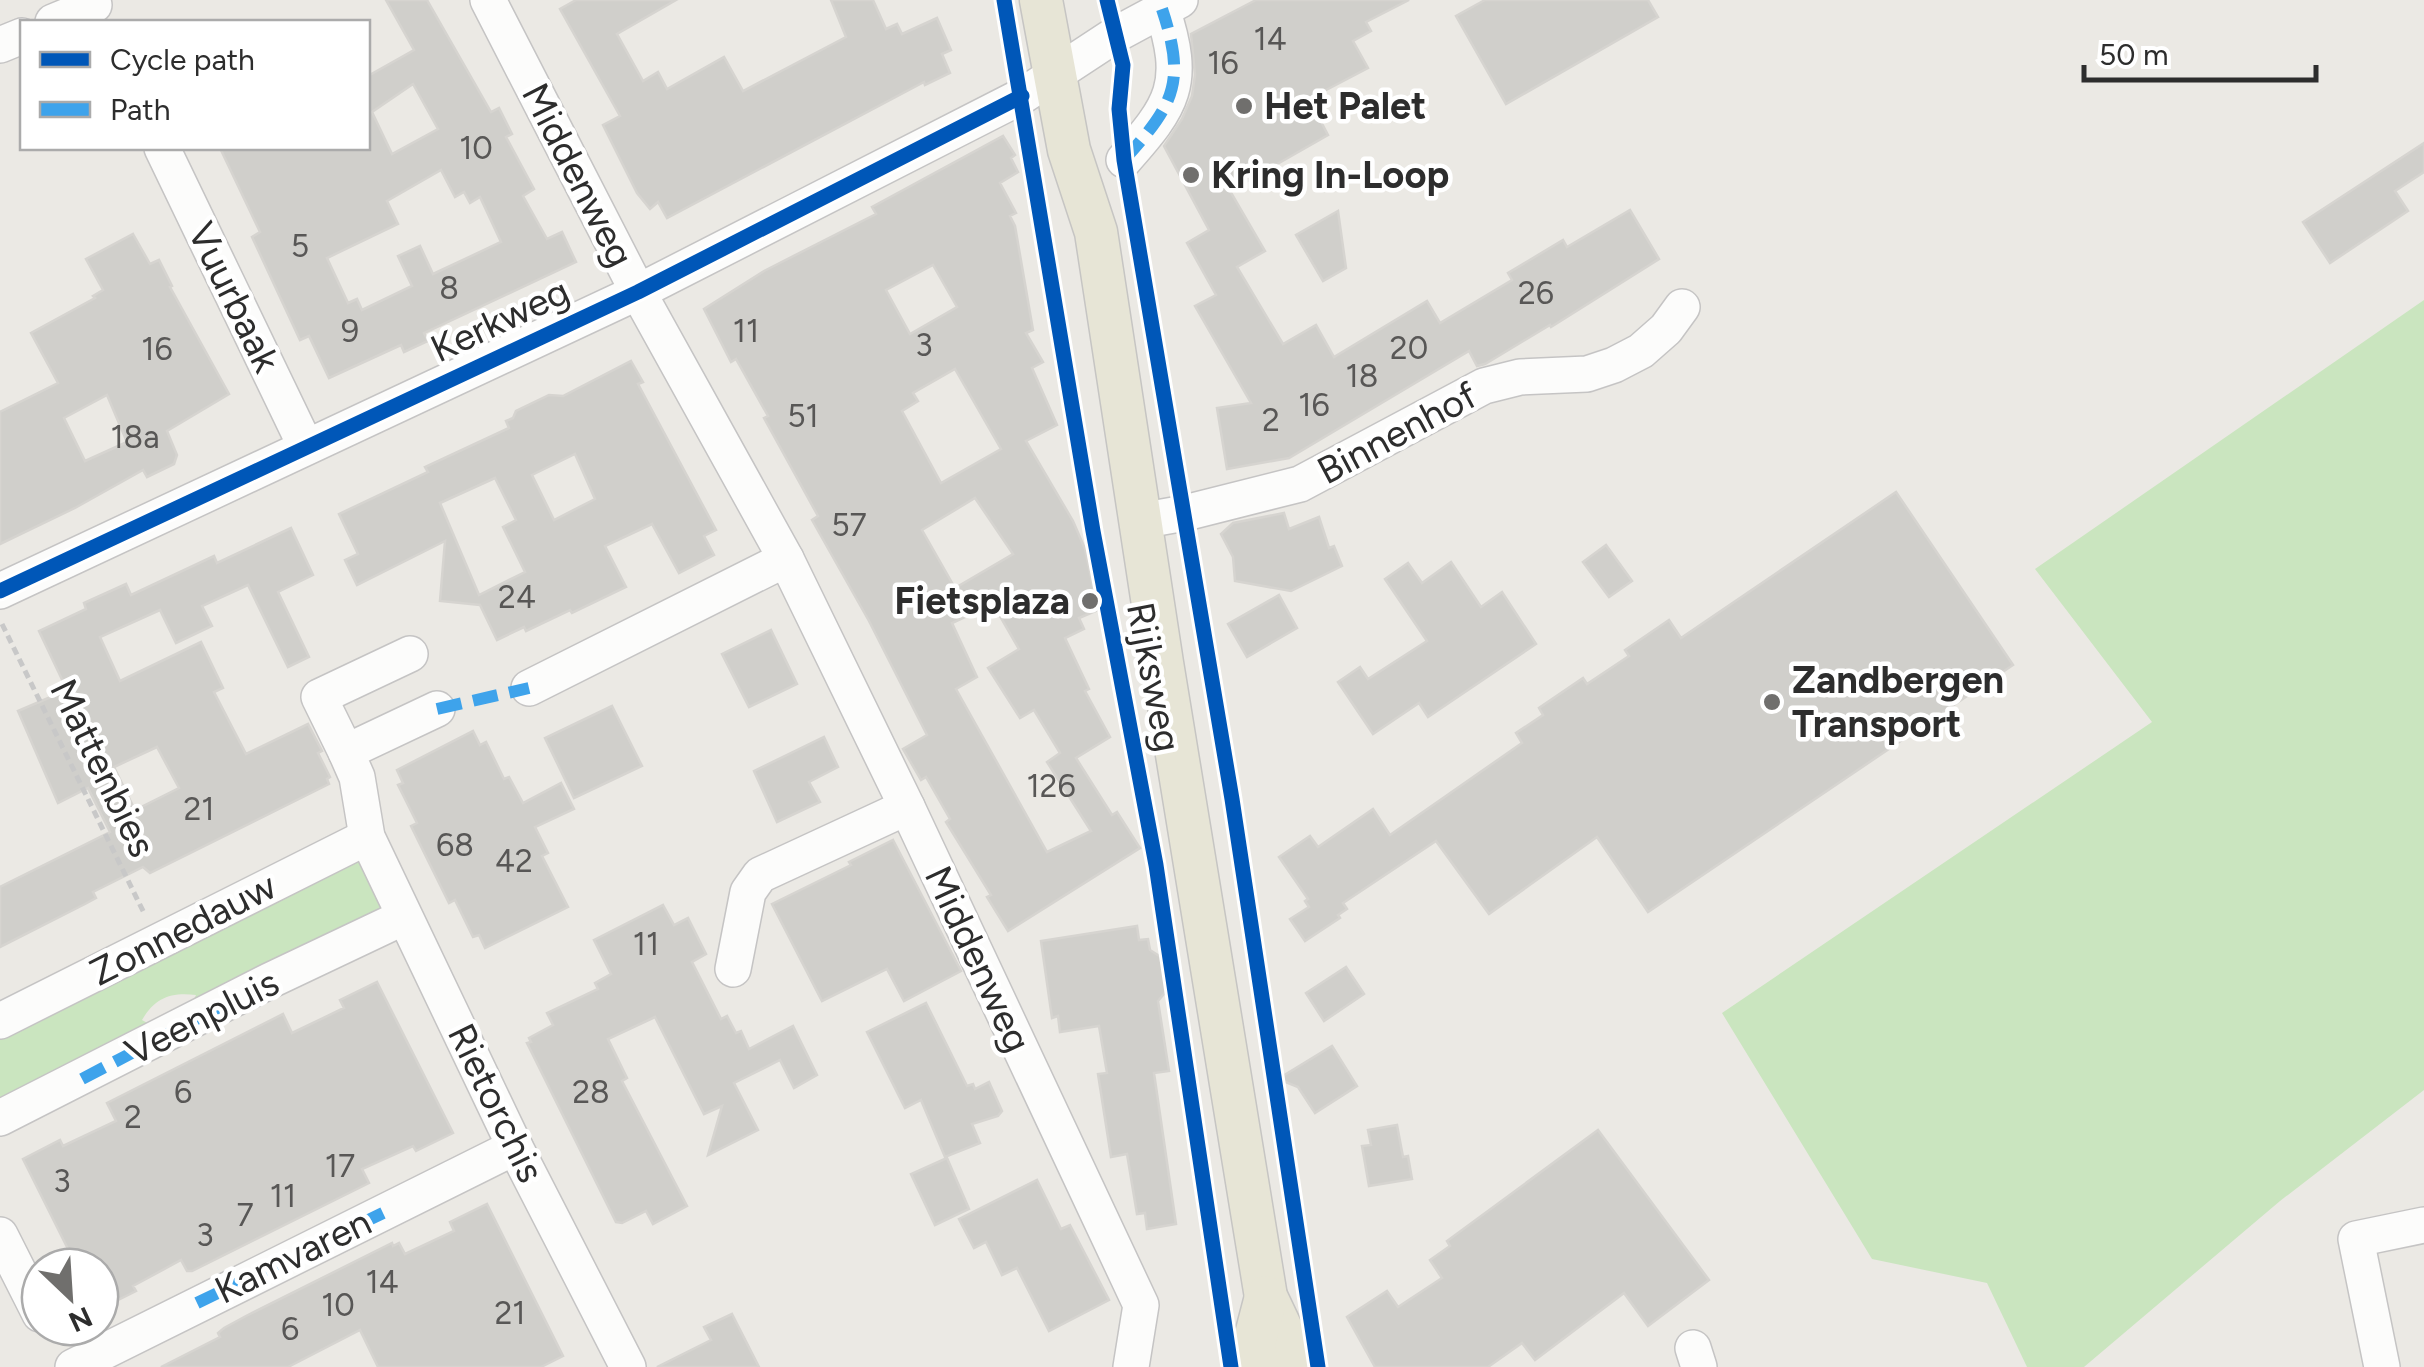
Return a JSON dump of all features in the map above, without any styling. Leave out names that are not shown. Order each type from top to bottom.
[{"type":"main road","name":"Rijksweg","points":[[1041,0],[1067,65]]},
{"type":"main road","name":"Rijksweg","points":[[1070,0],[1069,150],[1096,232],[1266,1298],[1284,1335],[1289,1367]]},
{"type":"main road","name":"Rijksweg","points":[[1257,1367],[1254,1343],[1266,1298]]},
{"type":"street","name":"Middenweg","points":[[488,0],[638,292],[786,558],[907,807],[1140,1305],[1131,1367]]},
{"type":"street","name":"Kerkweg","points":[[0,591],[638,292],[1022,96],[1067,65],[1171,5]]},
{"type":"street","points":[[1124,160],[1158,122],[1170,102],[1174,74],[1171,5]]},
{"type":"street","points":[[60,20],[96,9]]},
{"type":"street","name":"Vuurbaak","points":[[163,150],[306,447]]},
{"type":"street","name":"Binnenhof","points":[[1140,521],[1300,484],[1484,386],[1520,378],[1587,374],[1614,365],[1642,351],[1682,308]]},
{"type":"street","points":[[529,688],[786,558]]},
{"type":"street","name":"Rietorchis","points":[[410,654],[319,697],[357,777],[367,838],[515,1147],[628,1367]]},
{"type":"street","points":[[346,752],[437,709]]},
{"type":"street","points":[[734,969],[748,892],[760,875],[907,807]]},
{"type":"street","name":"Zonnedauw","points":[[0,1022],[367,838]]},
{"type":"street","name":"Veenpluis","points":[[0,1118],[404,917]]},
{"type":"street","name":"Kamvaren","points":[[70,1367],[515,1147]]},
{"type":"street","points":[[2382,1367],[2356,1240],[2424,1225]]},
{"type":"street","points":[[0,1235],[11,1287]]},
{"type":"green space","points":[[2424,300],[2424,1090],[2280,1201],[2084,1367],[2027,1367],[1987,1283],[1872,1259],[1722,1013],[2152,722],[2035,569]]},
{"type":"green space","points":[[349,860],[362,863],[384,904],[377,916],[193,1001],[196,995],[164,998],[142,1020],[149,1024],[0,1107],[0,1032]]},
{"type":"building","points":[[386,0],[427,0],[491,112],[499,108],[512,134],[506,137],[534,189],[523,196],[547,239],[562,232],[576,262],[424,333],[428,341],[404,352],[401,345],[329,378],[309,336],[300,340],[252,237],[260,232],[221,150],[370,150],[370,75],[414,50]],"holes":[[[413,84],[438,129],[392,154],[372,112]],[[441,170],[455,197],[464,192],[470,203],[480,197],[501,242],[433,274],[420,246],[398,256],[412,286],[362,310],[357,299],[348,303],[327,258],[398,224],[387,201]]]},
{"type":"building","points":[[576,0],[676,0],[617,34],[643,81],[658,72],[667,89],[724,57],[743,91],[846,37],[831,0],[873,0],[886,29],[897,24],[902,34],[937,18],[951,50],[942,54],[950,73],[925,85],[924,82],[667,218],[658,202],[650,209],[637,193],[603,125],[620,116],[560,9]]},
{"type":"building","points":[[1256,0],[1409,0],[1366,22],[1371,31],[1353,41],[1368,68],[1309,99],[1328,135],[1230,191],[1265,251],[1237,267],[1283,344],[1316,325],[1334,357],[1427,301],[1440,323],[1512,280],[1508,273],[1563,240],[1567,247],[1630,210],[1659,259],[1485,364],[1477,366],[1469,351],[1289,458],[1227,469],[1217,408],[1251,403],[1195,306],[1216,295],[1187,243],[1209,230],[1164,146],[1192,96],[1195,75],[1191,34]]},
{"type":"building","points":[[1485,0],[1648,0],[1658,17],[1506,104],[1456,16]]},
{"type":"building","points":[[1003,136],[1015,155],[1011,158],[1018,172],[1000,183],[1016,213],[1010,216],[1033,330],[1026,333],[1043,362],[1032,368],[1057,425],[1026,441],[1085,549],[1098,610],[1079,618],[1084,629],[1065,638],[1089,689],[1085,691],[1110,737],[1076,758],[1112,815],[1117,812],[1140,848],[1008,931],[987,897],[991,895],[946,822],[950,819],[926,777],[921,780],[903,749],[927,735],[812,520],[818,516],[764,418],[768,416],[736,359],[731,362],[704,309],[764,271],[876,214],[872,207]],"holes":[[[933,265],[957,307],[910,334],[886,290]],[[955,369],[1001,449],[941,483],[902,411],[918,401],[913,393]],[[975,498],[1013,554],[955,588],[922,530]],[[993,604],[1019,649],[988,668],[1020,718],[1034,710],[1060,753],[1047,762],[1091,831],[1047,852],[956,689],[977,677],[952,623]]]},
{"type":"building","points":[[2424,143],[2424,172],[2395,191],[2408,211],[2330,263],[2303,222]]},
{"type":"building","points":[[1338,211],[1346,268],[1323,281],[1296,235]]},
{"type":"building","points":[[133,234],[150,264],[159,260],[229,394],[167,431],[177,455],[174,464],[147,477],[143,470],[0,544],[0,412],[58,383],[31,333],[103,290],[86,259]],"holes":[[[107,395],[127,442],[85,461],[64,418]]]},
{"type":"building","points":[[631,361],[643,382],[638,384],[716,530],[704,536],[714,555],[679,573],[652,524],[605,546],[626,587],[572,613],[570,610],[497,640],[480,605],[440,601],[445,541],[357,585],[345,560],[358,554],[339,514],[428,472],[425,467],[509,428],[506,421],[516,411],[549,395],[563,396]],"holes":[[[575,454],[595,499],[554,520],[532,475]],[[495,478],[516,520],[503,527],[525,572],[479,595],[440,503]]]},
{"type":"building","points":[[1896,492],[2013,665],[1648,912],[1597,837],[1489,914],[1436,841],[1343,903],[1347,909],[1338,915],[1340,918],[1305,941],[1290,919],[1309,907],[1305,901],[1308,899],[1279,857],[1310,836],[1318,847],[1373,809],[1390,835],[1522,743],[1516,733],[1543,715],[1539,708],[1583,678],[1587,684],[1629,656],[1625,650],[1669,620],[1681,638]]},
{"type":"building","points":[[1284,513],[1289,529],[1319,517],[1329,548],[1334,546],[1342,566],[1291,591],[1235,581],[1233,557],[1221,534],[1233,523]]},
{"type":"building","points":[[291,528],[313,575],[278,592],[309,657],[288,667],[248,585],[202,606],[212,626],[176,643],[160,610],[100,637],[120,681],[201,642],[223,688],[214,692],[246,754],[308,724],[322,751],[318,753],[330,777],[329,784],[150,873],[143,867],[93,892],[96,898],[0,947],[0,887],[110,832],[88,788],[58,803],[18,711],[67,690],[39,631],[86,609],[84,603],[126,584],[131,595],[214,556],[217,563]],"holes":[[[157,747],[179,788],[135,810],[114,767]]]},
{"type":"building","points":[[1606,545],[1632,581],[1609,597],[1583,562]]},
{"type":"building","points":[[1451,562],[1481,607],[1502,592],[1536,644],[1428,717],[1419,703],[1373,734],[1338,682],[1360,667],[1368,679],[1427,641],[1385,579],[1408,563],[1422,583]]},
{"type":"building","points":[[1279,595],[1297,628],[1247,657],[1228,624]]},
{"type":"building","points":[[771,630],[797,684],[749,707],[722,654]]},
{"type":"building","points":[[612,706],[642,766],[574,798],[545,738]]},
{"type":"building","points":[[473,731],[480,745],[486,742],[504,779],[509,777],[523,803],[561,783],[574,809],[535,827],[548,853],[542,856],[568,907],[485,948],[479,935],[473,937],[455,900],[449,903],[411,826],[417,823],[398,785],[403,783],[397,770]]},
{"type":"building","points":[[824,737],[838,767],[809,782],[820,802],[777,822],[754,771]]},
{"type":"building","points":[[893,840],[961,971],[904,1001],[887,969],[822,1001],[772,904]]},
{"type":"building","points":[[663,905],[674,925],[688,918],[706,954],[692,962],[721,1019],[727,1016],[736,1033],[741,1031],[749,1049],[793,1026],[817,1075],[794,1088],[780,1060],[734,1083],[758,1130],[708,1155],[722,1106],[704,1114],[655,1017],[608,1039],[627,1078],[622,1081],[687,1206],[653,1224],[646,1211],[622,1223],[616,1222],[527,1043],[553,1025],[547,1013],[598,989],[595,983],[611,974],[594,940]]},
{"type":"building","points":[[1137,926],[1139,940],[1148,939],[1150,950],[1164,959],[1168,989],[1158,1001],[1169,1071],[1154,1073],[1176,1224],[1147,1229],[1145,1213],[1137,1214],[1127,1154],[1111,1157],[1098,1074],[1107,1073],[1099,1026],[1060,1032],[1058,1016],[1052,1018],[1041,941]]},
{"type":"building","points":[[1346,967],[1364,994],[1324,1021],[1306,993]]},
{"type":"building","points":[[377,982],[453,1133],[416,1151],[413,1146],[362,1169],[369,1183],[192,1271],[187,1271],[181,1260],[133,1286],[136,1291],[120,1299],[120,1247],[67,1247],[23,1159],[60,1140],[63,1146],[116,1121],[107,1103],[283,1014],[292,1033],[344,1008],[340,1000]]},
{"type":"building","points":[[926,1003],[967,1086],[973,1084],[975,1089],[989,1082],[1002,1111],[972,1124],[980,1143],[945,1157],[921,1100],[905,1108],[867,1032]]},
{"type":"building","points":[[1332,1046],[1357,1086],[1315,1113],[1298,1087],[1278,1079]]},
{"type":"building","points":[[1397,1125],[1412,1179],[1369,1186],[1362,1146],[1371,1145],[1368,1130]]},
{"type":"building","points":[[1598,1130],[1709,1280],[1648,1326],[1624,1293],[1535,1360],[1522,1343],[1488,1367],[1375,1367],[1347,1317],[1387,1291],[1398,1307],[1442,1278],[1430,1260],[1450,1246],[1447,1241]]},
{"type":"building","points":[[947,1158],[969,1209],[935,1225],[911,1174]]},
{"type":"building","points":[[1037,1180],[1061,1229],[1070,1225],[1109,1300],[1049,1331],[1017,1268],[1002,1275],[986,1242],[974,1248],[959,1219]]},
{"type":"building","points":[[487,1204],[563,1356],[541,1367],[378,1367],[360,1330],[288,1367],[161,1367],[220,1337],[218,1333],[224,1328],[246,1316],[392,1243],[399,1243],[405,1254],[454,1231],[450,1222]]},
{"type":"building","points":[[732,1314],[759,1367],[657,1367],[711,1340],[704,1327]]},
{"type":"marked path","points":[[1124,160],[1154,124],[1171,92],[1174,56],[1162,9]]},
{"type":"marked path","points":[[437,709],[529,688]]},
{"type":"marked path","points":[[82,1079],[269,981]]},
{"type":"marked path","points":[[197,1303],[383,1213]]},
{"type":"cycle path","points":[[1004,0],[1093,531],[1156,865],[1231,1367]]},
{"type":"cycle path","points":[[1107,0],[1123,65],[1119,109],[1124,160],[1232,799],[1318,1367]]},
{"type":"cycle path","points":[[0,591],[638,292],[1022,96]]},
{"type":"place","name":"Het Palet","points":[[1244,106]]},
{"type":"place","name":"Kring In-Loop","points":[[1191,175]]},
{"type":"place","name":"Fietsplaza","points":[[1090,601]]},
{"type":"place","name":"Zandbergen Transport","points":[[1772,702]]}]
